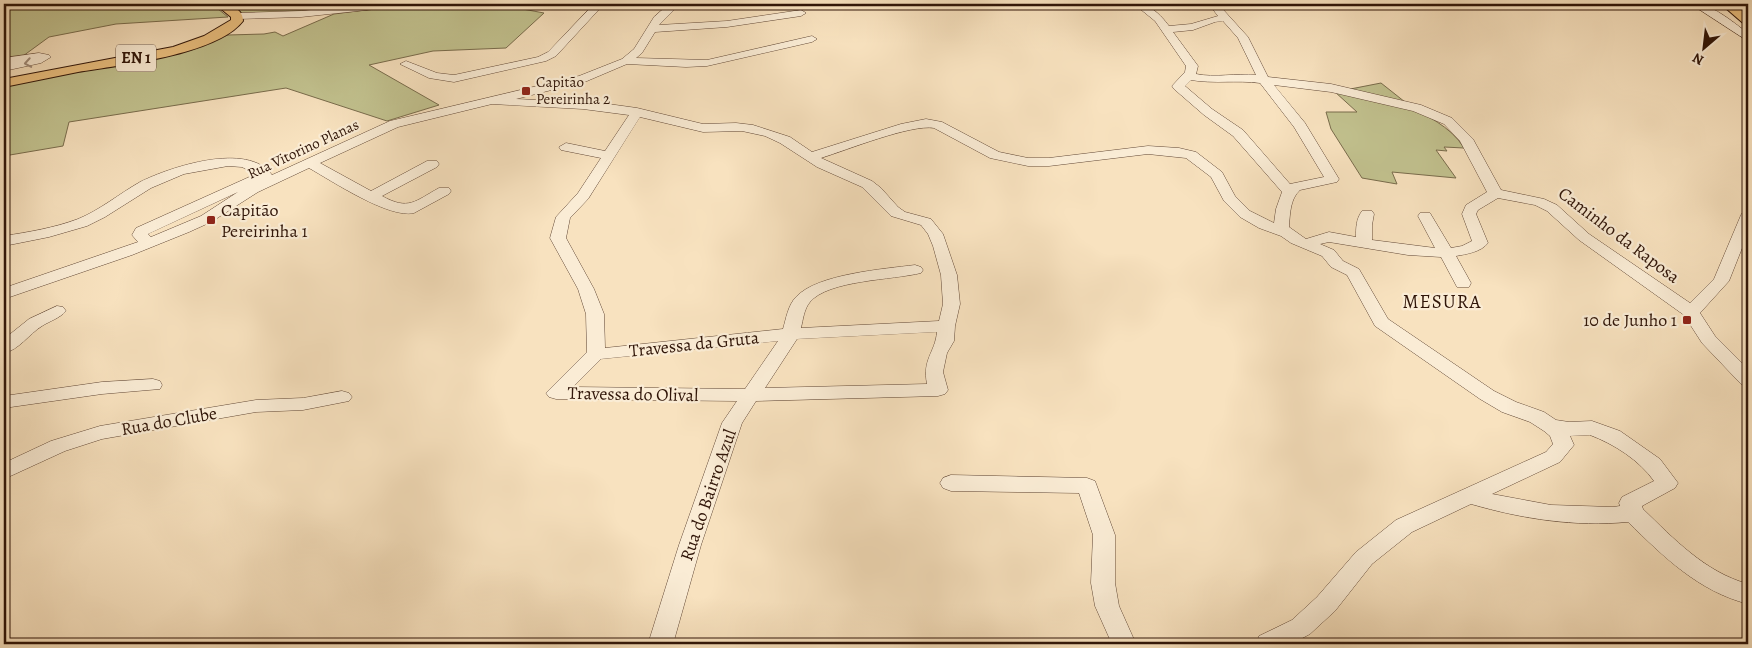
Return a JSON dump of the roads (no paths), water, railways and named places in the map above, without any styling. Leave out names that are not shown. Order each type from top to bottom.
[{"type":"highway","points":[[1728,4],[1748,20]]},
{"type":"highway","points":[[1739,4],[1748,10]]},
{"type":"main road","points":[[221,4],[237,18]]},
{"type":"main road","name":"EN 1","points":[[4,83],[177,49],[225,32],[237,18]]},
{"type":"street","points":[[237,18],[322,13],[395,4]]},
{"type":"street","points":[[406,64],[433,77],[450,79],[462,78],[542,59],[552,54],[599,4]]},
{"type":"street","points":[[626,61],[638,51],[651,29],[676,4]]},
{"type":"street","points":[[1139,4],[1159,19],[1192,66],[1193,70],[1178,86],[1208,112],[1238,133],[1289,192]]},
{"type":"street","points":[[1696,4],[1748,38]]},
{"type":"street","points":[[1216,7],[1243,37],[1263,79],[1300,126],[1332,179],[1294,187],[1289,192],[1283,209],[1281,228],[1284,232]]},
{"type":"street","points":[[651,29],[727,24],[801,13]]},
{"type":"street","points":[[1166,29],[1193,27],[1213,19],[1226,18]]},
{"type":"street","points":[[626,61],[686,64],[707,62],[812,39]]},
{"type":"street","points":[[4,60],[45,57],[37,62],[4,68]]},
{"type":"street","name":"Rua Vitorino Planas","points":[[4,294],[149,243],[191,226],[253,189],[394,124],[583,79],[626,61]]},
{"type":"street","points":[[1188,76],[1204,79],[1233,76],[1331,88],[1417,108],[1448,122],[1466,139],[1490,186],[1496,193],[1471,208],[1469,214],[1480,243],[1472,249],[1444,252],[1404,250],[1329,237],[1307,244]]},
{"type":"street","points":[[493,101],[611,108],[637,112],[704,128],[748,128],[783,139],[810,157],[862,180],[875,190],[893,212],[902,217],[920,218],[930,226],[944,254],[950,272],[950,319],[946,326],[945,341],[938,353],[934,372],[938,390],[751,395]]},
{"type":"street","points":[[590,358],[595,314],[586,289],[558,238],[563,217],[583,196],[637,112]]},
{"type":"street","points":[[810,157],[906,127],[926,123],[938,125],[995,155],[1028,162],[1049,162],[1148,150],[1191,154],[1217,175],[1229,198],[1245,214],[1264,225],[1284,232],[1328,253],[1337,264],[1353,272],[1381,322],[1487,394],[1510,407],[1537,417],[1560,429],[1592,428],[1613,436],[1652,464],[1667,483],[1630,503],[1633,513],[1668,547],[1700,572],[1737,592],[1748,594]]},
{"type":"street","points":[[566,147],[610,156]]},
{"type":"street","points":[[4,241],[60,229],[91,218],[154,181],[173,173],[203,165],[242,163],[260,169],[265,175],[141,231],[140,235],[149,243]]},
{"type":"street","points":[[310,163],[389,206],[409,210],[444,191]]},
{"type":"street","points":[[372,196],[432,164]]},
{"type":"street","name":"Caminho da Raposa","points":[[1496,193],[1539,202],[1552,208],[1584,237],[1691,312]]},
{"type":"street","points":[[1364,242],[1366,214]]},
{"type":"street","points":[[1748,215],[1721,281],[1691,312],[1702,332],[1748,380]]},
{"type":"street","points":[[1425,216],[1463,283]]},
{"type":"street","name":"Rua do Bairro Azul","points":[[661,644],[690,545],[732,423],[791,334],[795,316],[802,300],[817,290],[863,277],[915,270]]},
{"type":"street","points":[[4,348],[35,322],[57,312]]},
{"type":"street","name":"Travessa da Gruta","points":[[590,358],[791,334],[946,326]]},
{"type":"street","name":"Travessa do Olival","points":[[590,358],[556,393],[751,395]]},
{"type":"street","points":[[4,402],[102,388],[153,385]]},
{"type":"street","name":"Rua do Clube","points":[[4,472],[16,464],[58,446],[100,433],[256,406],[303,404],[342,397]]},
{"type":"street","points":[[1268,644],[1301,627],[1326,604],[1364,558],[1404,526],[1472,496],[1552,457],[1564,445],[1560,429]]},
{"type":"street","points":[[951,483],[1087,486],[1104,535],[1103,583],[1107,606],[1124,644]]},
{"type":"street","points":[[1472,496],[1507,507],[1562,514],[1611,516],[1633,513]]},
{"type":"place","name":"Capitão Pereirinha 2","points":[[526,91]]},
{"type":"place","name":"Capitão Pereirinha 1","points":[[211,220]]},
{"type":"place","name":"10 de Junho 1","points":[[1687,320]]},
{"type":"district","name":"MESURA","points":[[1442,302]]}]
